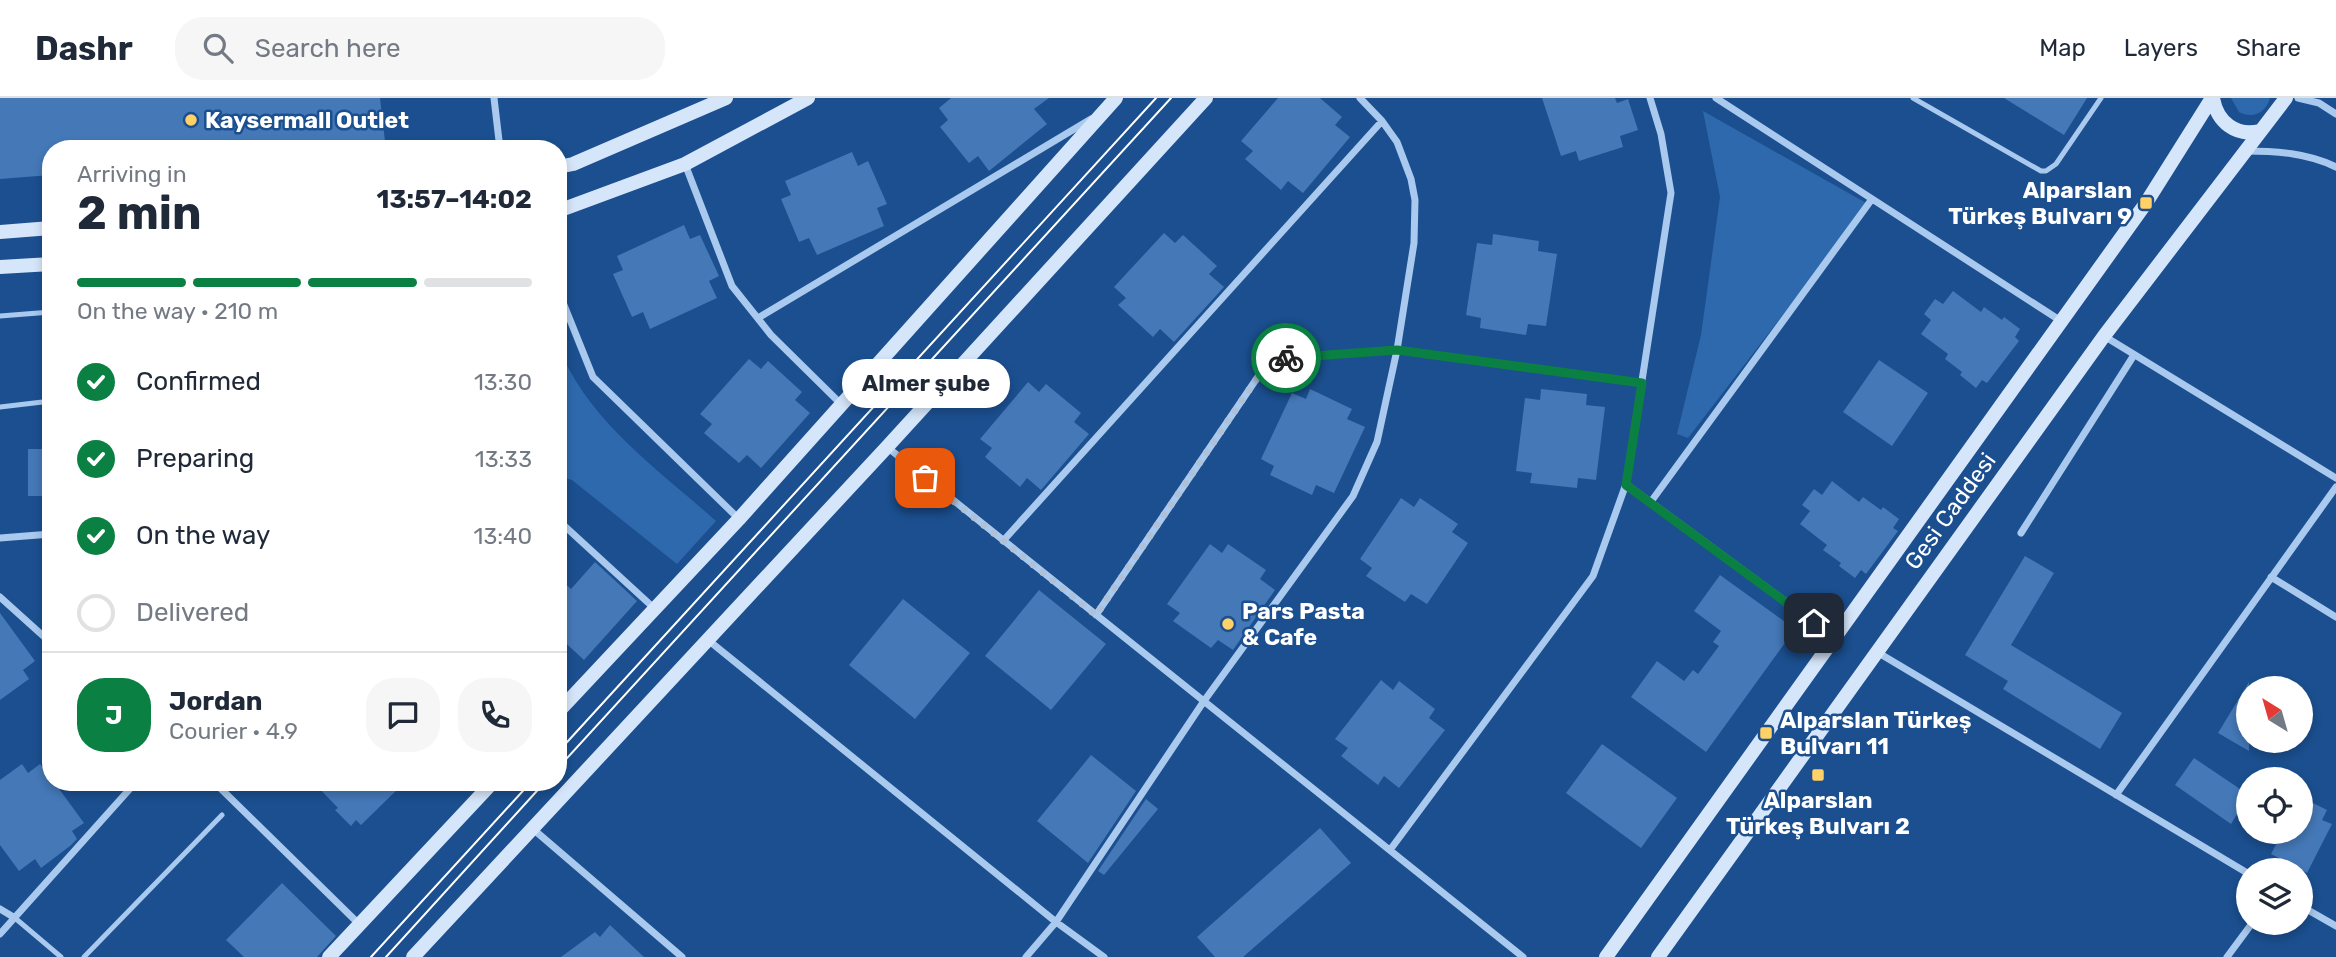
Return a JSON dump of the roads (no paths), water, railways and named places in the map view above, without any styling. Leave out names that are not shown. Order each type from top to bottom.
[{"type":"street","points":[[494,98],[499,140]]},
{"type":"street","points":[[567,165],[726,98]]},
{"type":"street","points":[[567,208],[685,164],[808,98]]},
{"type":"street","points":[[567,702],[739,519],[1116,98]]},
{"type":"street","points":[[413,957],[887,447],[1206,98]]},
{"type":"street","points":[[1026,957],[1056,922],[1204,702],[1353,496],[1377,442],[1397,350],[1414,243],[1415,200],[1405,160],[1396,142],[1382,121],[1360,98]]},
{"type":"street","points":[[1390,850],[1593,576],[1626,485],[1671,193],[1661,134],[1650,98]]},
{"type":"street","points":[[1716,98],[2062,321]]},
{"type":"street","points":[[2212,98],[2220,119],[2228,127],[2251,134],[2260,131]]},
{"type":"street","name":"Gesi Caddesi","points":[[1606,957],[2146,202],[2212,98]]},
{"type":"street","name":"Gesi Caddesi","points":[[1658,957],[2104,337],[2286,98]]},
{"type":"street","points":[[2298,98],[2319,103],[2336,114]]},
{"type":"street","points":[[758,318],[1104,110]]},
{"type":"street","points":[[1003,541],[1382,121]]},
{"type":"street","points":[[2245,152],[2290,153],[2336,167]]},
{"type":"street","points":[[685,164],[732,286],[771,335],[841,404]]},
{"type":"street","points":[[1650,503],[1872,199]]},
{"type":"street","points":[[0,232],[42,229]]},
{"type":"street","points":[[0,267],[42,265]]},
{"type":"street","points":[[567,312],[593,377],[739,519]]},
{"type":"street","points":[[2104,337],[2336,478]]},
{"type":"street","points":[[1096,615],[1270,359],[1397,350],[1642,383]]},
{"type":"street","points":[[2021,533],[2134,355]]},
{"type":"street","points":[[887,447],[1523,957]]},
{"type":"street","points":[[1626,485],[1835,638]]},
{"type":"street","points":[[2116,795],[2336,486]]},
{"type":"street","points":[[567,528],[655,609]]},
{"type":"street","points":[[0,538],[42,535]]},
{"type":"street","points":[[2271,577],[2336,617]]},
{"type":"street","points":[[0,597],[42,635]]},
{"type":"street","points":[[708,640],[1056,922],[1104,957]]},
{"type":"street","points":[[1876,652],[2236,866]]},
{"type":"street","points":[[0,934],[128,791]]},
{"type":"street","points":[[223,791],[360,924]]},
{"type":"street","points":[[329,957],[485,791]]},
{"type":"street","points":[[533,829],[682,957]]},
{"type":"street","points":[[0,909],[15,918]]},
{"type":"street","points":[[2313,913],[2336,926]]},
{"type":"street","points":[[2227,957],[2243,935]]},
{"type":"lane","points":[[1913,98],[2041,172],[2056,164],[2101,98]]},
{"type":"lane","points":[[0,316],[42,313]]},
{"type":"lane","points":[[0,407],[42,402]]},
{"type":"lane","points":[[84,957],[222,815]]},
{"type":"lane","points":[[15,918],[61,957]]},
{"type":"tram line","points":[[567,742],[1156,98]]},
{"type":"tram line","points":[[567,758],[1171,98]]},
{"type":"tram line","points":[[371,957],[523,791]]},
{"type":"tram line","points":[[386,957],[537,791]]},
{"type":"place","name":"Kaysermall Outlet","points":[[191,120]]},
{"type":"place","name":"Alparslan Türkeş Bulvarı 9","points":[[2146,203]]},
{"type":"place","name":"Almer şube","points":[[925,478]]},
{"type":"place","name":"Pars Pasta & Cafe","points":[[1228,624]]},
{"type":"place","name":"Alparslan Türkeş Bulvarı 11","points":[[1766,733]]},
{"type":"place","name":"Alparslan Türkeş Bulvarı 2","points":[[1818,775]]}]
